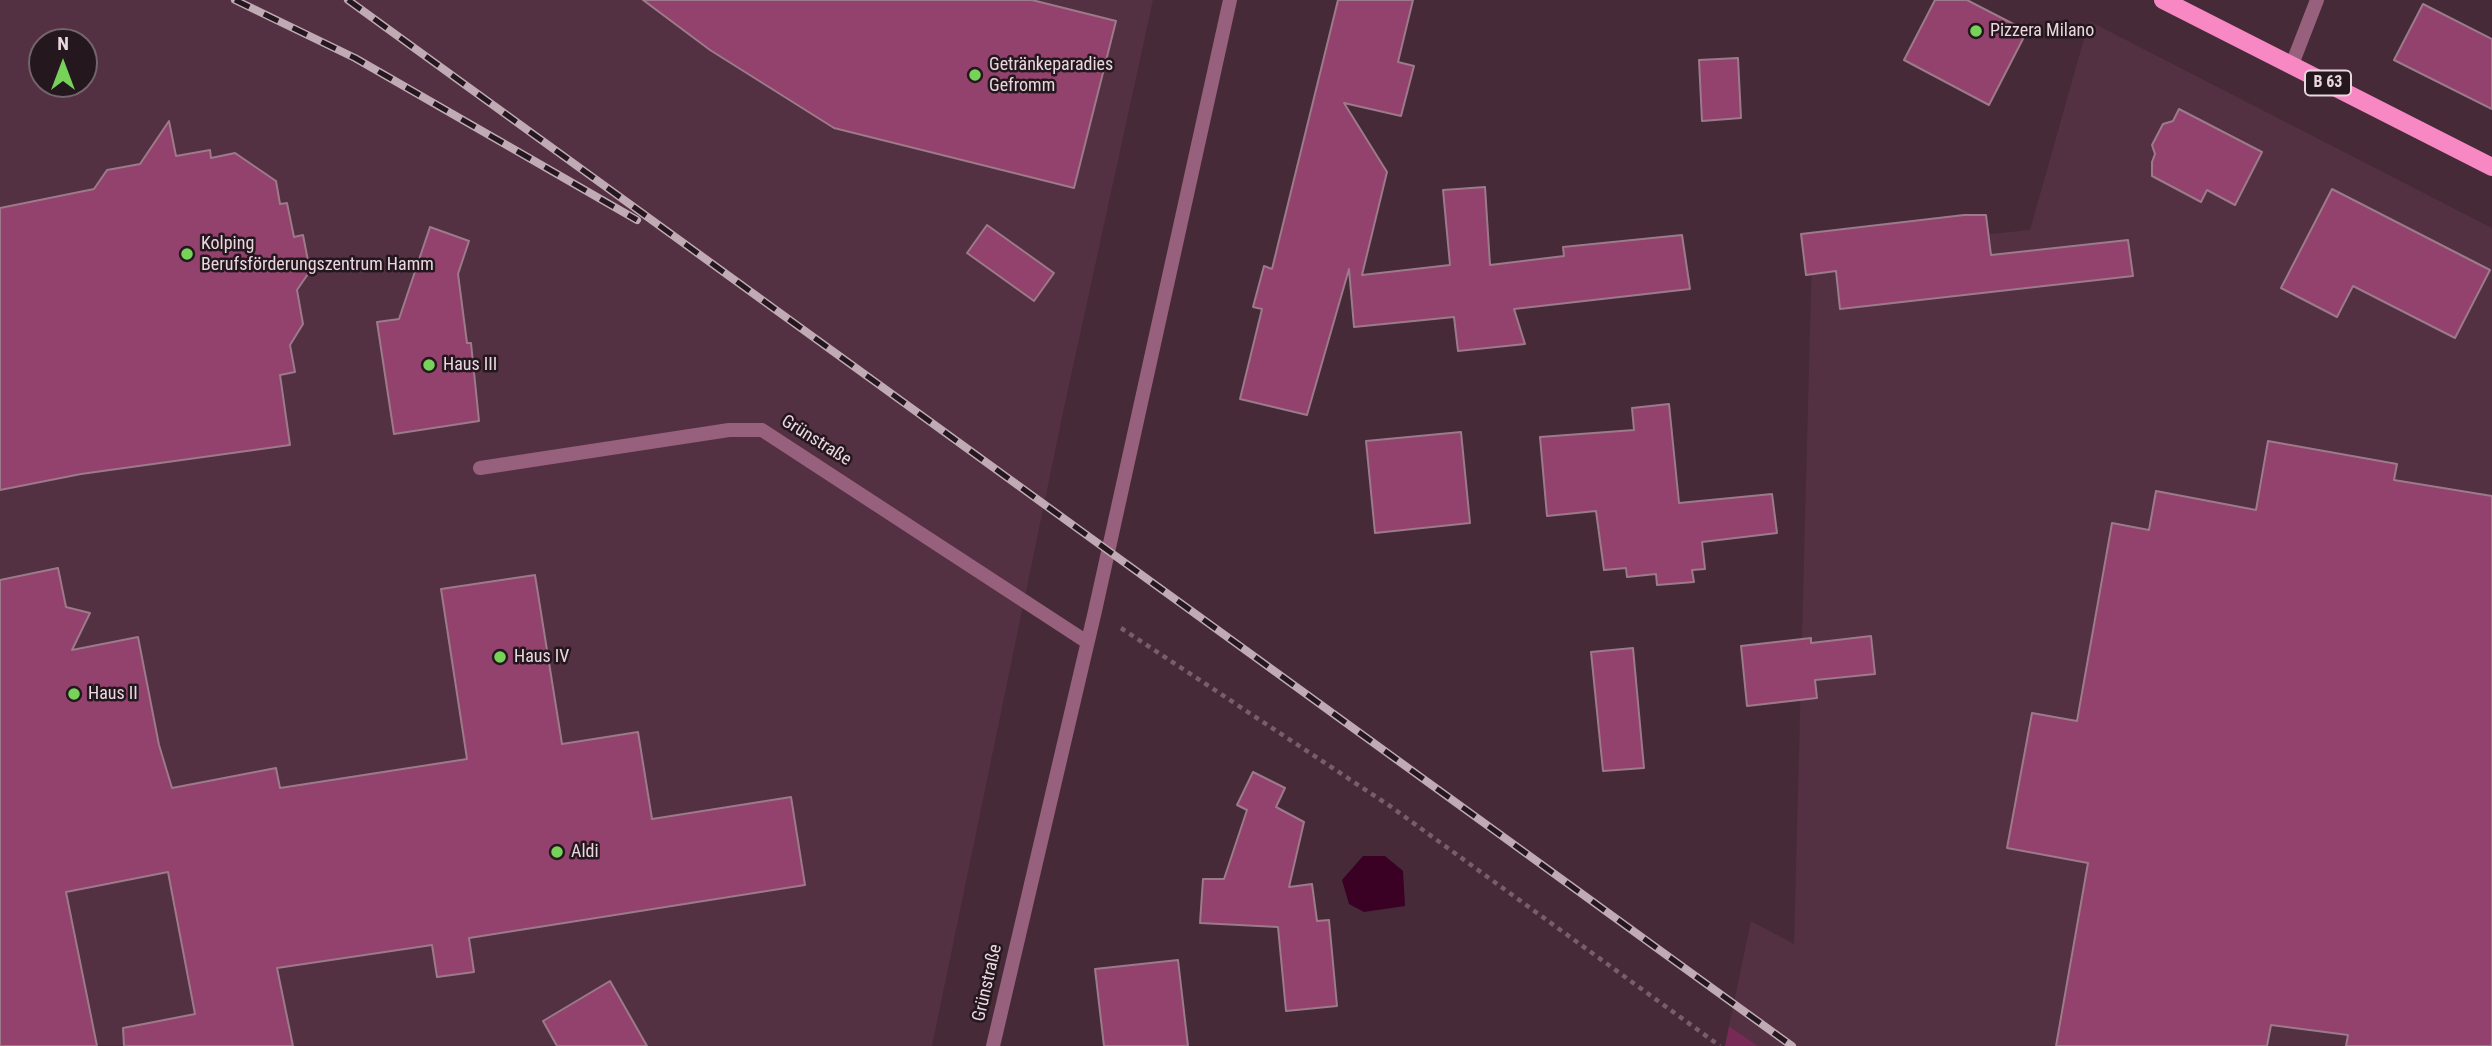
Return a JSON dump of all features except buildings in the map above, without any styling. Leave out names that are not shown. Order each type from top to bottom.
[{"type":"main road","name":"B 63","points":[[2163,0],[2492,167]]},
{"type":"street","name":"Grünstraße","points":[[993,1046],[1095,611],[1230,0]]},
{"type":"street","points":[[2291,66],[2317,0]]},
{"type":"street","name":"Grünstraße","points":[[480,468],[729,430],[762,430],[1087,642]]},
{"type":"path","points":[[1095,611],[1390,806],[1720,1046]]},
{"type":"shaded area","points":[[0,0],[1153,0],[1064,408],[932,1046],[0,1046]]},
{"type":"shaded area","points":[[2089,21],[2492,228],[2492,1046],[1758,1046],[1729,1026],[1751,921],[1794,944],[1812,252],[2030,230]]},
{"type":"shaded area","points":[[1363,856],[1385,856],[1403,871],[1405,906],[1364,912],[1349,904],[1342,880]]},
{"type":"shaded area","points":[[1729,1026],[1758,1046],[1725,1046]]},
{"type":"railway","points":[[235,0],[355,58],[637,220]]},
{"type":"railway","points":[[348,0],[1792,1046]]},
{"type":"place","name":"Pizzera Milano","points":[[1976,31]]},
{"type":"place","name":"Getränkeparadies Gefromm","points":[[975,75]]},
{"type":"place","name":"Kolping Berufsförderungszentrum Hamm","points":[[187,254]]},
{"type":"place","name":"Haus III","points":[[429,365]]},
{"type":"place","name":"Haus IV","points":[[500,657]]},
{"type":"place","name":"Haus II","points":[[74,694]]},
{"type":"place","name":"Aldi","points":[[557,852]]}]
